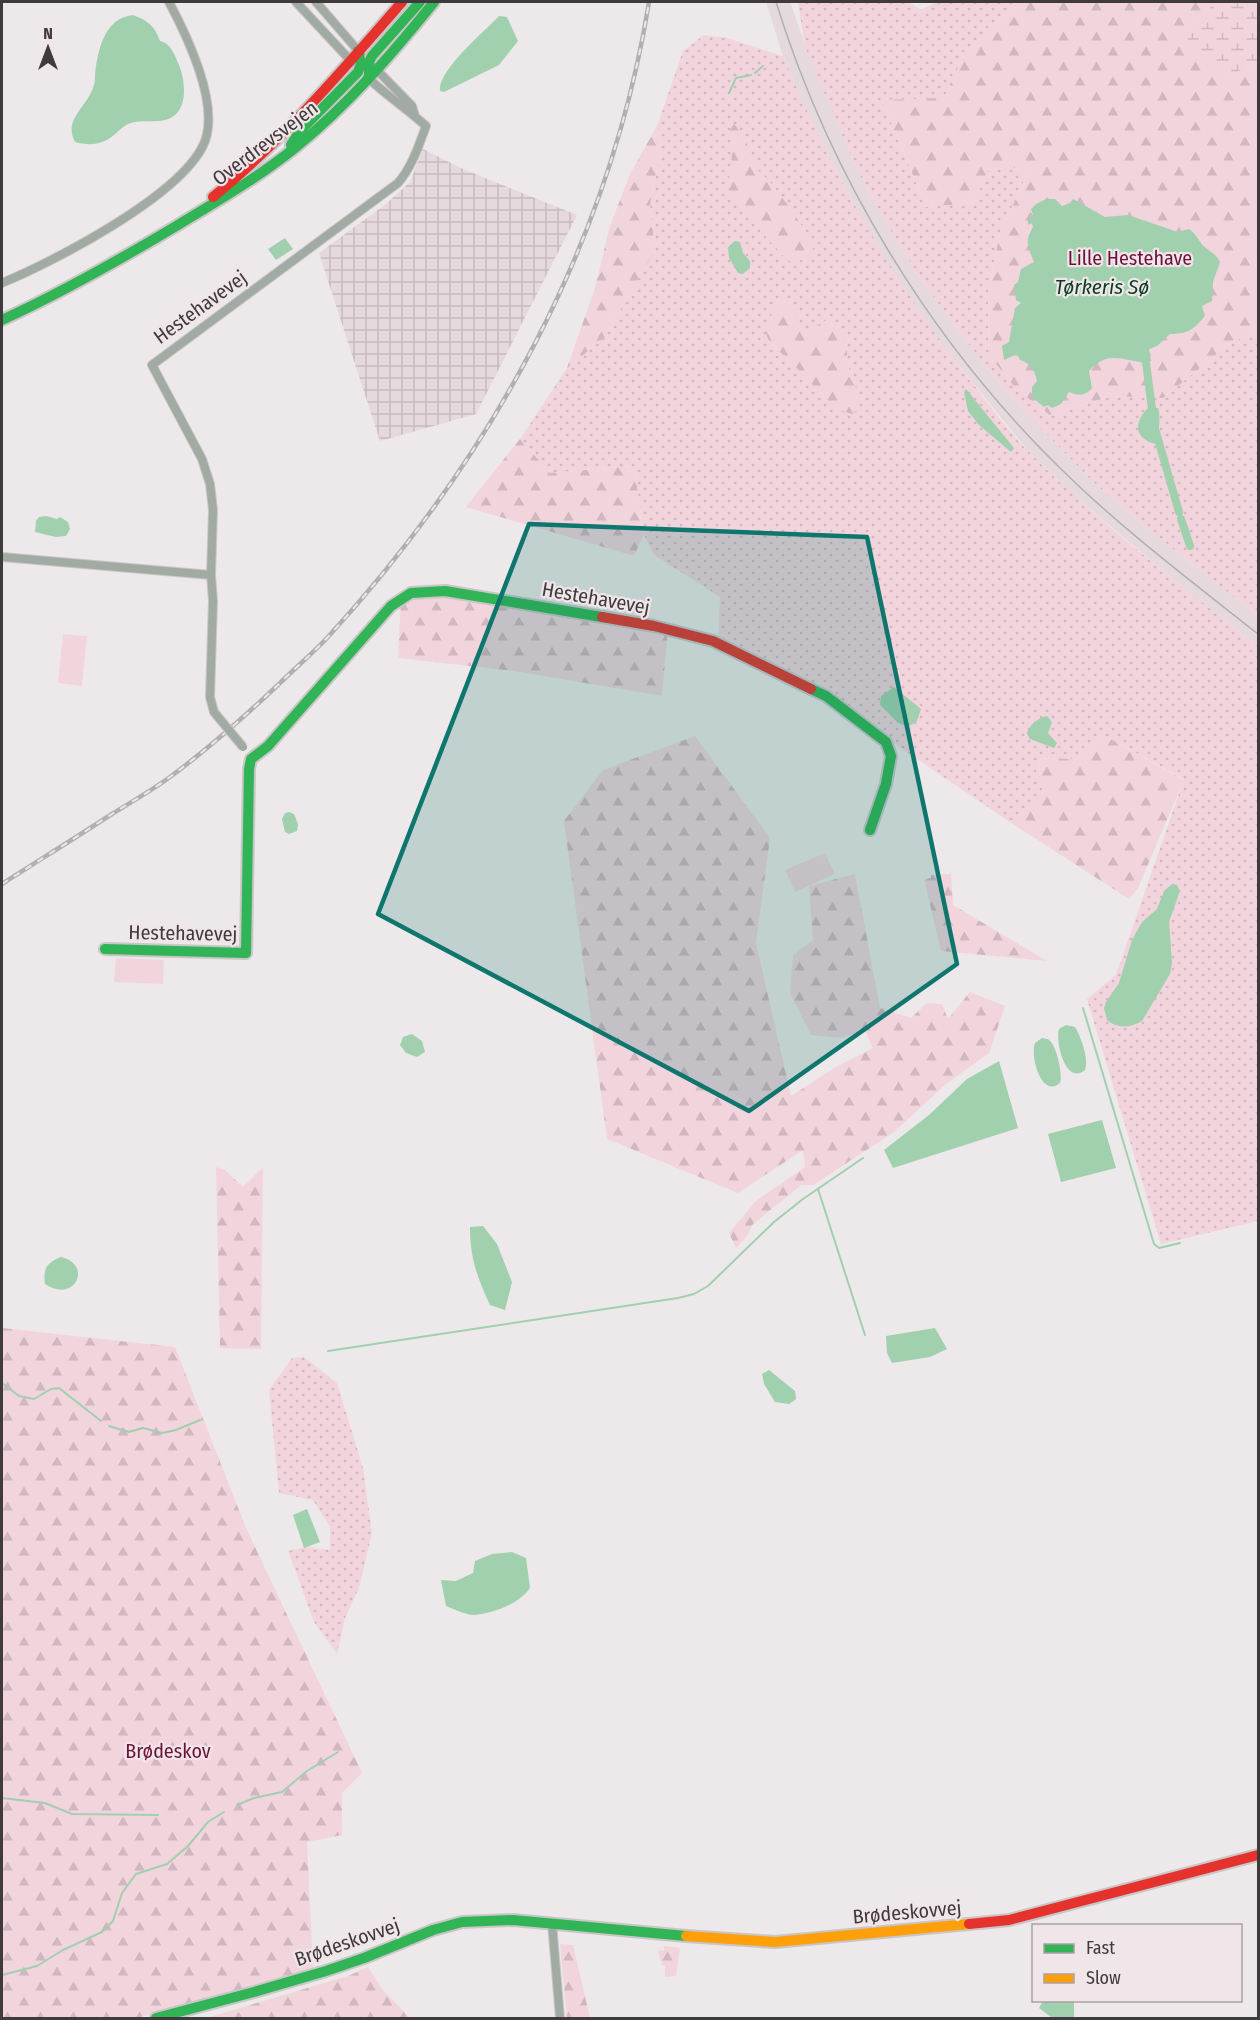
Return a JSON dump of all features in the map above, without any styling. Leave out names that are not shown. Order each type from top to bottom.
[{"type":"street","points":[[2,283],[28,272],[115,225],[175,181],[191,163],[205,141],[209,117],[203,85],[182,26],[169,2]]},
{"type":"street","points":[[297,2],[369,79],[415,116]]},
{"type":"street","points":[[316,2],[358,51],[412,106],[415,116]]},
{"type":"street","name":"Overdrevsvejen","points":[[176,225],[240,175],[332,82],[402,2]]},
{"type":"street","points":[[369,79],[373,66],[372,56],[420,2]]},
{"type":"street","points":[[373,66],[434,2]]},
{"type":"street","points":[[283,157],[300,131],[360,69],[358,51]]},
{"type":"street","name":"Overdrevsvejen","points":[[2,320],[100,272],[246,184],[283,157],[328,119],[369,79]]},
{"type":"street","name":"Hestehavevej","points":[[251,759],[213,712],[210,697],[213,510],[210,484],[202,459],[152,365],[398,183],[410,164],[426,126],[415,116]]},
{"type":"street","points":[[2,557],[211,575]]},
{"type":"street","name":"Hestehavevej","points":[[105,949],[246,953],[251,759],[268,746],[391,606],[411,593],[445,591],[654,626],[713,640],[826,696],[886,742],[891,756],[886,784],[870,830]]},
{"type":"street","name":"Brødeskovvej","points":[[156,2019],[325,1971],[439,1928],[461,1922],[494,1919],[775,1942],[1009,1920],[1258,1855]]},
{"type":"street","points":[[552,1923],[560,2019]]},
{"type":"highlighted area","points":[[529,524],[867,537],[957,964],[749,1111],[378,914]]},
{"type":"shaded area","points":[[766,2],[790,2],[806,47],[857,170],[922,281],[961,334],[1001,386],[1092,481],[1142,524],[1258,616],[1258,646],[1181,586],[1076,497],[1029,452],[944,347],[870,235],[809,118],[783,56]]},
{"type":"shaded area","points":[[423,149],[463,169],[577,215],[476,414],[380,441],[319,253],[386,204],[410,182]]},
{"type":"green space","points":[[798,2],[909,2],[921,10],[937,2],[1022,2],[964,54],[944,99],[882,100],[926,207],[973,203],[988,170],[1012,167],[1027,174],[1000,233],[988,292],[989,355],[1050,415],[1111,396],[1163,398],[1233,341],[1258,333],[1258,616],[1142,524],[1092,481],[1001,386],[961,334],[922,281],[857,170],[805,47]]},
{"type":"green space","name":"Lille Hestehave","points":[[1022,2],[1216,2],[1186,30],[1227,77],[1258,61],[1258,333],[1233,341],[1163,398],[1111,396],[1050,415],[1017,390],[989,355],[988,292],[1000,233],[1027,174],[1012,167],[988,170],[973,203],[926,207],[882,100],[944,98],[964,54]]},
{"type":"green space","points":[[1216,2],[1258,2],[1258,61],[1227,77],[1191,52],[1186,30]]},
{"type":"green space","points":[[704,35],[727,38],[783,56],[822,143],[891,267],[944,346],[1000,419],[1030,453],[1085,505],[1141,553],[1258,646],[1258,1221],[1161,1244],[1087,999],[1116,975],[1184,779],[1105,736],[1076,759],[1038,758],[1043,797],[1010,822],[864,723],[718,644],[720,597],[654,555],[644,535],[634,466],[550,473],[520,439],[567,368],[604,338],[655,250],[650,205],[661,148],[657,126],[683,51]]},
{"type":"green space","points":[[734,124],[743,135],[758,170],[772,184],[812,241],[813,251],[802,259],[788,261],[727,195],[732,154],[730,130]]},
{"type":"green space","points":[[657,126],[661,148],[650,205],[655,250],[604,338],[567,368],[595,288],[610,226],[630,174]]},
{"type":"green space","points":[[782,298],[795,312],[800,329],[807,331],[830,318],[847,343],[847,362],[859,397],[858,409],[852,414],[840,410],[829,402],[786,357],[770,344],[765,330],[767,322]]},
{"type":"green space","points":[[520,439],[550,473],[634,466],[644,535],[634,556],[466,507]]},
{"type":"green space","points":[[429,596],[491,601],[668,629],[662,696],[514,671],[398,658],[401,601]]},
{"type":"green space","points":[[63,634],[87,636],[82,686],[58,683]]},
{"type":"green space","points":[[695,736],[770,838],[756,943],[791,1096],[834,1068],[873,1048],[865,1031],[841,1038],[811,1035],[790,993],[793,955],[813,940],[809,886],[855,874],[880,1008],[911,1018],[927,1003],[942,1004],[948,1019],[970,992],[1005,1006],[989,1053],[946,1084],[894,1132],[813,1185],[801,1185],[752,1225],[747,1236],[736,1248],[729,1233],[756,1201],[805,1167],[803,1150],[738,1193],[607,1139],[564,821],[603,770]]},
{"type":"green space","points":[[1105,736],[1184,780],[1138,888],[1129,899],[1010,822],[1043,796],[1038,758],[1076,759]]},
{"type":"green space","points":[[825,853],[835,874],[795,892],[785,870]]},
{"type":"green space","points":[[951,874],[953,905],[1047,961],[941,951],[924,879],[931,878],[931,875]]},
{"type":"green space","points":[[116,958],[164,960],[163,984],[114,982]]},
{"type":"green space","points":[[216,1167],[225,1170],[243,1187],[263,1167],[261,1349],[220,1348]]},
{"type":"green space","name":"Brødeskov","points":[[2,1328],[175,1347],[246,1528],[362,1773],[342,1793],[342,1835],[307,1842],[313,1969],[137,2018],[2,2018]]},
{"type":"green space","points":[[304,1357],[337,1383],[363,1468],[372,1533],[359,1588],[345,1618],[337,1654],[314,1622],[288,1551],[306,1547],[330,1550],[330,1527],[313,1500],[279,1493],[269,1390],[292,1358]]},
{"type":"green space","points":[[560,1944],[573,1945],[590,2018],[567,2018]]},
{"type":"green space","points":[[664,1946],[680,1948],[676,1976],[665,1977],[665,1966],[662,1965],[658,1951],[664,1950]]},
{"type":"green space","points":[[368,1967],[383,1990],[409,2017],[414,2018],[206,2018],[348,1976]]},
{"type":"water","points":[[133,15],[150,24],[160,41],[167,44],[174,54],[183,80],[182,105],[173,117],[128,124],[100,143],[75,142],[72,127],[93,88],[98,55],[104,37],[115,22]]},
{"type":"water","points":[[499,16],[507,17],[518,41],[499,65],[444,92],[440,91],[441,83],[454,62]]},
{"type":"water","name":"Tørkeris Sø","points":[[1046,199],[1055,199],[1062,206],[1073,199],[1105,217],[1128,215],[1178,232],[1189,229],[1220,262],[1213,282],[1212,301],[1202,306],[1205,316],[1197,324],[1186,332],[1170,334],[1157,346],[1149,349],[1151,361],[1146,363],[1115,358],[1102,360],[1089,371],[1092,388],[1087,393],[1069,392],[1061,404],[1052,408],[1048,405],[1044,407],[1032,397],[1032,387],[1037,381],[1032,368],[1020,360],[1017,354],[1004,360],[1002,346],[1009,342],[1015,308],[1021,303],[1016,300],[1014,285],[1018,282],[1021,269],[1034,262],[1028,244],[1033,227],[1032,223],[1028,225],[1028,220],[1033,215],[1031,209]]},
{"type":"water","points":[[285,238],[293,249],[276,260],[268,249]]},
{"type":"water","points":[[735,241],[740,242],[743,253],[750,261],[750,268],[743,274],[738,273],[729,258],[728,247]]},
{"type":"water","points":[[966,389],[1014,448],[1011,452],[979,425],[968,411],[964,392]]},
{"type":"water","points":[[1149,407],[1158,408],[1159,412],[1155,444],[1143,438],[1138,428],[1144,412]]},
{"type":"water","points":[[39,517],[57,519],[60,517],[68,522],[70,529],[66,536],[56,537],[35,532],[36,521]]},
{"type":"water","points":[[894,687],[921,709],[917,721],[908,727],[898,723],[880,705],[881,696]]},
{"type":"water","points":[[1047,716],[1052,722],[1048,733],[1057,743],[1054,748],[1030,739],[1027,734],[1034,722]]},
{"type":"water","points":[[285,813],[294,814],[298,824],[297,831],[289,834],[285,832],[282,819]]},
{"type":"water","points":[[1172,884],[1177,885],[1180,891],[1169,922],[1172,963],[1170,974],[1142,1021],[1129,1026],[1115,1025],[1107,1020],[1104,1008],[1106,1002],[1119,983],[1132,940],[1142,922],[1157,909],[1164,891]]},
{"type":"water","points":[[1066,1025],[1075,1027],[1084,1048],[1085,1070],[1078,1073],[1072,1072],[1067,1067],[1060,1052],[1059,1029]]},
{"type":"water","points":[[412,1034],[422,1041],[425,1052],[417,1057],[406,1053],[400,1045],[403,1037]]},
{"type":"water","points":[[1042,1038],[1051,1042],[1059,1062],[1060,1083],[1053,1086],[1042,1081],[1036,1066],[1035,1043]]},
{"type":"water","points":[[999,1061],[1018,1128],[893,1168],[884,1150],[929,1115],[967,1079]]},
{"type":"water","points":[[1102,1120],[1116,1168],[1061,1182],[1048,1134]]},
{"type":"water","points":[[483,1226],[497,1244],[512,1282],[505,1310],[490,1305],[475,1267],[470,1227]]},
{"type":"water","points":[[61,1257],[71,1261],[78,1274],[72,1286],[55,1289],[45,1284],[45,1274],[47,1267]]},
{"type":"water","points":[[935,1328],[947,1349],[930,1357],[892,1363],[887,1353],[886,1336]]},
{"type":"water","points":[[769,1370],[795,1391],[796,1399],[789,1404],[775,1402],[764,1384],[762,1374]]},
{"type":"water","points":[[307,1509],[320,1542],[304,1548],[293,1515]]},
{"type":"water","points":[[512,1552],[526,1558],[530,1588],[519,1599],[498,1610],[474,1615],[446,1606],[441,1580],[456,1581],[473,1573],[475,1561],[492,1554]]},
{"type":"water","points":[[1042,2002],[1074,2002],[1074,2018],[1052,2018],[1039,2008]]},
{"type":"waterway","points":[[755,73],[763,66]]},
{"type":"waterway","points":[[729,93],[736,78],[751,75]]},
{"type":"waterway","points":[[1146,363],[1153,416]]},
{"type":"waterway","points":[[1156,432],[1179,512]]},
{"type":"waterway","points":[[1181,519],[1190,546]]},
{"type":"waterway","points":[[1083,1008],[1154,1244],[1159,1248],[1180,1243]]},
{"type":"waterway","points":[[328,1351],[694,1294],[708,1286],[774,1222],[863,1158]]},
{"type":"waterway","points":[[818,1189],[865,1335]]},
{"type":"waterway","points":[[2,1383],[19,1396],[34,1399],[51,1389],[59,1388],[101,1421]]},
{"type":"waterway","points":[[109,1426],[129,1432],[143,1428],[162,1433],[200,1420]]},
{"type":"waterway","points":[[237,1805],[254,1798],[282,1792],[307,1771],[338,1752]]},
{"type":"waterway","points":[[2,1798],[45,1803],[72,1814],[158,1815]]},
{"type":"waterway","points":[[2,1975],[37,1966],[63,1950],[102,1932],[113,1921],[122,1893],[136,1874],[167,1864],[188,1846],[208,1822],[224,1812]]},
{"type":"tram line","points":[[776,2],[798,67],[855,192],[927,311],[1013,419],[1061,469],[1108,513],[1258,634]]},
{"type":"railway","points":[[2,884],[163,782],[239,721],[327,638],[387,569],[441,497],[491,421],[535,343],[573,262],[605,178],[631,91],[649,2]]},
{"type":"traffic: fast","points":[[369,78],[369,62],[372,56],[420,2]]},
{"type":"traffic: fast","points":[[2,320],[69,287],[135,250],[224,197],[282,158],[315,131],[351,96],[386,60],[434,2]]},
{"type":"traffic: fast","points":[[291,145],[300,131],[358,72],[361,64],[358,51]]},
{"type":"traffic: fast","points":[[105,949],[246,953],[251,759],[268,746],[391,606],[411,593],[445,591],[602,617]]},
{"type":"traffic: fast","points":[[811,689],[826,696],[886,742],[891,756],[886,784],[870,830]]},
{"type":"traffic: fast","points":[[156,2018],[326,1971],[433,1930],[462,1922],[513,1920],[686,1936]]},
{"type":"traffic: slow","points":[[686,1936],[775,1942],[969,1924]]},
{"type":"traffic: jam","points":[[213,197],[288,128],[335,79],[402,2]]},
{"type":"traffic: jam","points":[[602,617],[654,626],[713,641],[811,689]]},
{"type":"traffic: jam","points":[[969,1924],[1009,1920],[1258,1855]]}]
